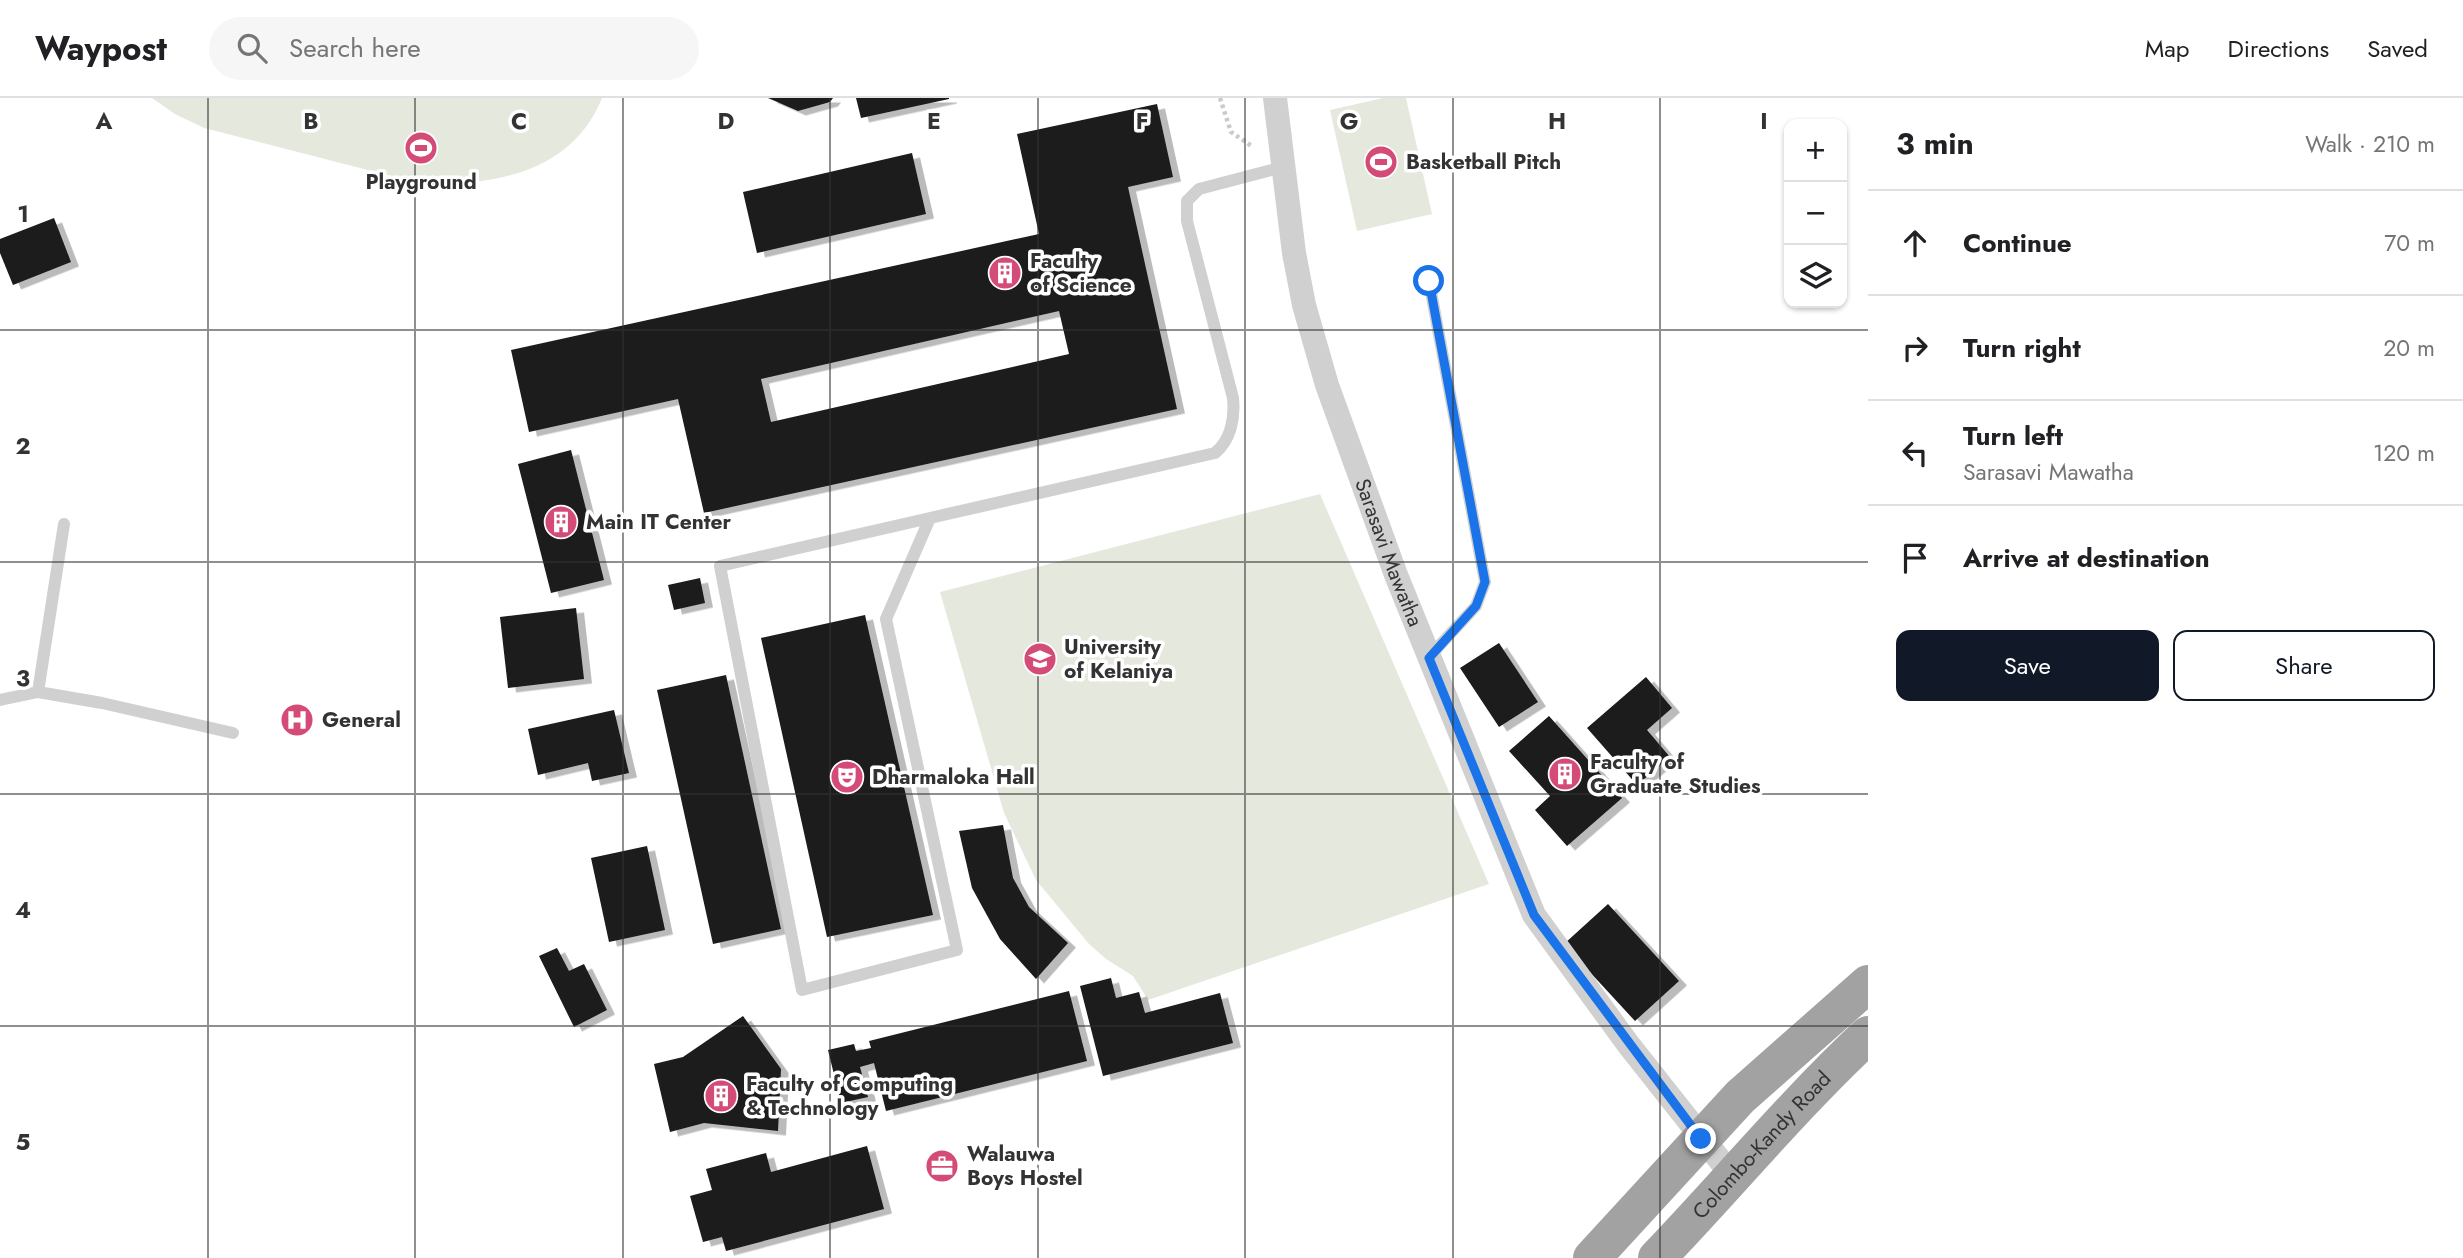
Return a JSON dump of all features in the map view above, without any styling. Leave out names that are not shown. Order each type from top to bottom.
[{"type":"highway","name":"Colombo-Kandy Road","points":[[1592,1258],[1740,1097],[1868,984]]},
{"type":"highway","name":"Colombo-Kandy Road","points":[[1657,1258],[1734,1178],[1824,1076],[1868,1035]]},
{"type":"street","name":"Sarasavi Mawatha","points":[[1275,98],[1304,305],[1327,385],[1429,658],[1534,915],[1701,1139],[1734,1178]]},
{"type":"lane","points":[[930,518],[887,619],[957,950],[802,990],[720,566],[930,518],[1215,453],[1224,446],[1231,427],[1233,398],[1187,221],[1187,201],[1199,189],[1283,167]]},
{"type":"lane","points":[[1429,281],[1485,582],[1476,606],[1429,658]]},
{"type":"lane","points":[[38,692],[64,524]]},
{"type":"lane","points":[[0,700],[38,692],[102,703],[233,733]]},
{"type":"path","points":[[1220,98],[1231,132],[1283,167]]},
{"type":"shaded area","name":"Playground","points":[[152,98],[602,98],[589,123],[572,143],[552,158],[530,169],[480,181],[426,185],[204,128],[175,114]]},
{"type":"shaded area","name":"Basketball Pitch","points":[[1383,98],[1406,98],[1432,214],[1357,231],[1330,110]]},
{"type":"shaded area","points":[[1320,494],[1489,884],[1148,1000],[1133,976],[1106,959],[1089,944],[1036,880],[1004,813],[940,592]]},
{"type":"building","points":[[768,98],[833,98],[830,102],[798,111]]},
{"type":"building","points":[[856,98],[949,98],[949,99],[861,118]]},
{"type":"building","name":"Faculty of Science","points":[[1157,104],[1173,177],[1128,187],[1177,409],[704,513],[678,399],[529,432],[511,350],[1039,234],[1017,134]],"holes":[[[1059,311],[1069,354],[771,422],[761,379]]]},
{"type":"building","points":[[912,153],[926,214],[757,253],[743,192]]},
{"type":"building","points":[[54,218],[71,262],[13,285],[0,253],[0,239]]},
{"type":"building","name":"Main IT Center","points":[[571,450],[604,580],[551,593],[518,464]]},
{"type":"building","points":[[700,578],[705,603],[674,610],[668,585]]},
{"type":"building","points":[[576,608],[584,679],[508,688],[500,617]]},
{"type":"building","name":"Dharmaloka Hall","points":[[865,615],[933,915],[827,937],[761,638]]},
{"type":"building","points":[[1499,643],[1538,702],[1499,727],[1460,668]]},
{"type":"building","points":[[726,675],[781,929],[713,944],[657,690]]},
{"type":"building","points":[[1646,677],[1672,708],[1647,730],[1670,757],[1637,785],[1587,728]]},
{"type":"building","points":[[614,710],[629,773],[592,781],[588,763],[538,775],[528,729]]},
{"type":"building","name":"Faculty of Graduate Studies","points":[[1549,716],[1622,798],[1567,846],[1535,810],[1550,796],[1509,751]]},
{"type":"building","points":[[1003,825],[1013,878],[1029,907],[1068,943],[1036,979],[1000,939],[972,888],[959,831]]},
{"type":"building","points":[[647,846],[665,930],[609,942],[591,858]]},
{"type":"building","points":[[1608,904],[1679,981],[1635,1021],[1564,944]]},
{"type":"building","points":[[557,948],[569,971],[584,964],[607,1010],[574,1027],[539,956]]},
{"type":"building","points":[[1111,978],[1116,998],[1139,992],[1145,1013],[1220,993],[1233,1043],[1103,1076],[1080,986]]},
{"type":"building","points":[[1069,991],[1087,1061],[886,1111],[874,1063],[860,1067],[868,1097],[841,1103],[828,1050],[854,1044],[856,1051],[871,1048],[869,1041]]},
{"type":"building","name":"Faculty of Computing & Technology","points":[[743,1016],[781,1069],[778,1131],[704,1123],[670,1132],[654,1064],[683,1057]]},
{"type":"building","points":[[867,1146],[884,1209],[726,1251],[722,1237],[703,1242],[690,1196],[712,1190],[706,1169],[766,1153],[771,1172]]},
{"type":"place","name":"Playground","points":[[421,148]]},
{"type":"place","name":"Basketball Pitch","points":[[1381,162]]},
{"type":"place","name":"Faculty of Science","points":[[1005,273]]},
{"type":"place","name":"Main IT Center","points":[[561,522]]},
{"type":"place","name":"University of Kelaniya","points":[[1040,659]]},
{"type":"place","name":"General","points":[[297,720]]},
{"type":"place","name":"Faculty of Graduate Studies","points":[[1565,774]]},
{"type":"place","name":"Dharmaloka Hall","points":[[847,777]]},
{"type":"place","name":"Faculty of Computing & Technology","points":[[721,1096]]},
{"type":"place","name":"Walauwa Boys Hostel","points":[[942,1166]]},
{"type":"route","points":[[1429,281],[1485,582],[1476,606],[1429,658],[1534,915],[1628,1045],[1701,1139]]}]
